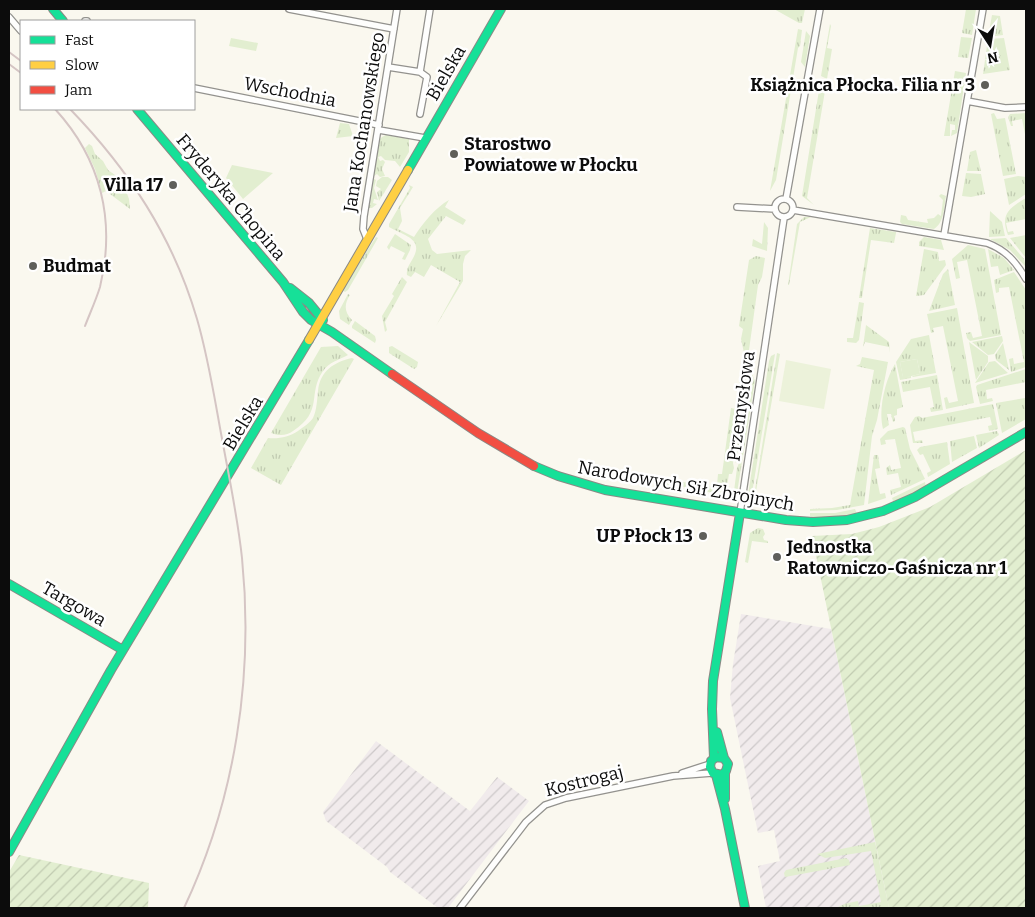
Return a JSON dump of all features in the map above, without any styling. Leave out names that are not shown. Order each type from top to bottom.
[{"type":"street","points":[[53,9],[62,20]]},
{"type":"street","points":[[289,9],[394,29]]},
{"type":"street","name":"Jana Kochanowskiego","points":[[367,239],[364,229],[364,216],[398,9]]},
{"type":"street","points":[[420,72],[430,9]]},
{"type":"street","name":"Bielska","points":[[9,852],[124,650],[229,475],[501,9]]},
{"type":"street","points":[[786,199],[820,9]]},
{"type":"street","points":[[944,235],[983,9]]},
{"type":"street","points":[[9,16],[20,30]]},
{"type":"street","points":[[388,67],[420,72],[426,76],[420,114]]},
{"type":"street","name":"Wschodnia","points":[[195,88],[425,138]]},
{"type":"street","points":[[967,102],[1005,108],[1026,108]]},
{"type":"street","name":"Fryderyka Chopina","points":[[138,110],[283,282],[303,312],[319,320]]},
{"type":"street","points":[[786,199],[792,203],[793,210],[790,216],[784,218],[778,215],[775,209],[777,202],[786,199]]},
{"type":"street","points":[[737,207],[775,209]]},
{"type":"street","points":[[793,210],[994,245],[1012,258],[1026,279]]},
{"type":"street","points":[[364,216],[375,224]]},
{"type":"street","name":"Przemysłowa","points":[[712,761],[713,681],[784,218]]},
{"type":"street","name":"Narodowych Sił Zbrojnych","points":[[319,320],[332,332],[483,437],[534,467],[592,487],[740,513],[813,522],[848,520],[873,514],[915,497],[1026,432]]},
{"type":"street","name":"Targowa","points":[[9,584],[124,650]]},
{"type":"street","name":"Przemysłowa","points":[[713,717],[724,758]]},
{"type":"street","points":[[725,809],[725,773],[728,767],[724,758],[719,757],[712,761],[714,774],[725,809],[745,908]]},
{"type":"street","name":"Kostrogaj","points":[[673,776],[712,761]]},
{"type":"street","points":[[714,774],[720,775],[725,773]]},
{"type":"street","name":"Kostrogaj","points":[[460,908],[526,822],[545,805],[566,798],[673,776],[714,774]]},
{"type":"shaded area","points":[[741,614],[831,629],[889,908],[766,908],[758,866],[780,861],[774,830],[758,833],[730,698]]},
{"type":"shaded area","points":[[376,741],[470,811],[497,777],[529,801],[448,908],[438,908],[326,821],[323,812]]},
{"type":"green space","points":[[774,9],[805,9],[802,23],[799,23]]},
{"type":"green space","points":[[966,9],[976,9],[972,35],[962,33]]},
{"type":"green space","points":[[992,15],[1000,16],[1003,35],[988,37]]},
{"type":"green space","points":[[830,24],[827,48],[832,49],[827,79],[821,76]]},
{"type":"green space","points":[[798,29],[802,30],[800,46],[798,48],[776,180],[770,191]]},
{"type":"green space","points":[[806,31],[810,36],[805,67],[801,62]]},
{"type":"green space","points":[[961,37],[972,38],[968,58],[958,57]]},
{"type":"green space","points":[[231,38],[258,43],[256,51],[229,46]]},
{"type":"green space","points":[[1004,38],[1010,70],[983,74],[988,39]]},
{"type":"green space","points":[[955,71],[966,73],[957,133],[951,136],[952,130],[955,130],[955,125],[950,124],[950,136],[944,136]]},
{"type":"green space","points":[[820,84],[826,85],[807,198],[814,205],[802,196]]},
{"type":"green space","points":[[994,113],[997,119],[1005,118],[1016,174],[1003,176],[991,114]]},
{"type":"green space","points":[[1026,113],[1026,139],[1022,119],[1012,121],[1013,126],[1011,126],[1008,117],[1010,114]]},
{"type":"green space","points":[[340,123],[349,124],[353,136],[336,138]]},
{"type":"green space","points":[[386,135],[409,139],[409,152],[400,167],[395,161],[385,160],[381,156],[378,157],[380,161],[383,160],[385,162],[382,169],[385,176],[380,177],[377,174],[374,176],[376,180],[374,188],[378,200],[374,199],[373,203],[377,204],[372,208],[368,208],[379,140]]},
{"type":"green space","points":[[89,144],[108,170],[122,180],[129,199],[130,209],[106,191],[102,193],[95,169],[85,148]]},
{"type":"green space","points":[[976,150],[981,171],[967,171],[970,152]]},
{"type":"green space","points":[[232,165],[273,173],[243,199],[226,178]]},
{"type":"green space","points":[[966,173],[981,174],[985,194],[971,197],[962,196]]},
{"type":"green space","points":[[1018,176],[1026,177],[1026,194],[1009,205],[1004,179]]},
{"type":"green space","points":[[382,177],[388,177],[392,180],[379,201],[377,192],[381,189],[376,186],[377,181]]},
{"type":"green space","points":[[409,185],[413,187],[400,208],[402,221],[398,229],[414,237],[430,216],[449,200],[445,207],[466,220],[463,225],[446,216],[428,239],[432,250],[437,254],[471,250],[465,256],[463,281],[436,326],[460,282],[431,265],[424,277],[415,272],[411,277],[407,275],[408,267],[415,253],[415,243],[407,236],[389,227],[389,224],[410,188]]},
{"type":"green space","points":[[941,194],[946,196],[944,210],[940,223],[934,229],[902,224],[900,222],[901,215],[906,216],[908,220],[928,223],[927,219],[934,218],[938,214],[941,216],[943,200],[939,196]]},
{"type":"green space","points":[[1026,198],[1026,219],[1006,223],[1008,232],[1013,231],[1014,234],[1008,235],[1005,222],[1008,212]]},
{"type":"green space","points":[[990,211],[1002,222],[1005,236],[989,237]]},
{"type":"green space","points":[[804,217],[811,217],[800,222],[788,285],[797,224]]},
{"type":"green space","points":[[764,222],[768,228],[767,251],[752,246],[753,239],[762,244]]},
{"type":"green space","points":[[870,228],[896,233],[894,243],[871,240],[862,298],[859,298]]},
{"type":"green space","points":[[395,234],[411,245],[405,260],[402,259],[405,253],[391,246],[389,250],[387,247]]},
{"type":"green space","points":[[1026,235],[1026,258],[1010,238]]},
{"type":"green space","points":[[376,237],[378,238],[348,290],[345,292],[342,290]]},
{"type":"green space","points":[[924,237],[941,240],[944,250],[919,246],[919,242]]},
{"type":"green space","points":[[1006,238],[1024,259],[1026,267],[1010,250],[990,239]]},
{"type":"green space","points":[[968,245],[985,249],[1001,335],[970,341],[966,333],[971,332],[973,338],[982,336],[967,260],[957,262],[960,278],[956,279],[952,259]]},
{"type":"green space","points":[[924,249],[938,252],[939,261],[945,260],[946,265],[924,295],[916,296]]},
{"type":"green space","points":[[988,249],[1004,258],[1014,270],[1000,275],[998,266],[991,267]]},
{"type":"green space","points":[[756,256],[765,258],[762,277],[758,285],[747,367],[742,366],[744,353],[741,339],[743,329],[739,326],[749,260]]},
{"type":"green space","points":[[948,269],[955,305],[929,311],[943,274]]},
{"type":"green space","points":[[1014,272],[1026,290],[1026,367],[1011,372],[1009,359],[1013,358],[1014,364],[1024,362],[1009,287],[999,288],[999,292],[996,293],[994,280]]},
{"type":"green space","points":[[402,277],[407,282],[385,322],[387,330],[385,332],[382,316],[394,296],[392,294]]},
{"type":"green space","points":[[348,294],[350,295],[346,308],[347,314],[352,320],[349,325],[340,319],[339,311]]},
{"type":"green space","points":[[859,302],[864,303],[859,340],[856,343],[847,342],[847,338],[853,338]]},
{"type":"green space","points":[[957,308],[974,403],[946,409],[944,398],[947,397],[949,403],[958,401],[943,326],[933,328],[934,332],[931,333],[927,314]]},
{"type":"green space","points":[[355,321],[375,336],[375,343],[352,328]]},
{"type":"green space","points":[[866,325],[889,342],[890,353],[889,347],[865,342],[863,347]]},
{"type":"green space","points":[[929,335],[936,373],[913,377],[920,374],[917,359],[900,362],[903,377],[911,376],[911,378],[900,380],[896,362],[911,339]]},
{"type":"green space","points":[[1002,336],[1003,341],[994,354],[988,355],[972,342]]},
{"type":"green space","points":[[969,342],[988,356],[988,362],[976,380]]},
{"type":"green space","points":[[1003,343],[1009,370],[996,360],[995,355]]},
{"type":"green space","points":[[338,346],[348,355],[331,363],[323,371],[318,379],[312,409],[303,424],[285,435],[271,433],[321,347]]},
{"type":"green space","points":[[392,346],[418,362],[417,367],[414,369],[389,353],[389,347]]},
{"type":"green space","points":[[777,353],[780,354],[755,497],[754,496]]},
{"type":"green space","points":[[775,354],[752,493],[748,495],[769,361],[771,356]]},
{"type":"green space","points":[[862,357],[888,362],[877,420],[872,436],[864,505],[837,510],[810,511],[810,509],[850,505],[874,370],[856,366],[860,364]]},
{"type":"green space","points":[[354,359],[281,485],[251,468],[268,438],[280,438],[291,435],[312,420],[316,408],[319,384],[325,373],[339,362]]},
{"type":"green space","points":[[917,359],[920,374],[903,378],[900,362]]},
{"type":"green space","points":[[786,360],[831,369],[824,409],[779,401]]},
{"type":"green space","points":[[995,361],[1008,373],[975,383],[989,362]]},
{"type":"green space","points":[[895,364],[903,407],[897,409],[897,415],[894,416],[895,421],[893,422],[891,414],[887,414],[889,425],[883,429],[881,413],[883,395]]},
{"type":"green space","points":[[1026,369],[1026,382],[986,390],[987,399],[992,398],[993,401],[980,404],[977,385]]},
{"type":"green space","points":[[741,371],[747,373],[733,463],[734,468],[732,474],[729,474],[727,486],[730,487],[728,493],[723,495],[675,485],[655,486],[658,478],[714,487],[717,485],[718,474],[722,474],[731,408],[735,409]]},
{"type":"green space","points":[[749,373],[749,384],[736,463],[735,461]]},
{"type":"green space","points":[[752,374],[755,381],[737,493],[734,491],[737,468],[741,458]]},
{"type":"green space","points":[[937,375],[943,410],[931,412],[930,408],[934,407],[930,387],[903,392],[901,382]]},
{"type":"green space","points":[[1025,398],[1026,419],[1002,433],[996,403]]},
{"type":"green space","points":[[993,404],[998,429],[989,431],[988,426],[992,425],[990,417],[913,432],[915,441],[922,440],[923,443],[913,443],[910,425],[915,417],[919,416],[922,418]]},
{"type":"green space","points":[[905,428],[910,449],[925,479],[891,495],[890,490],[901,487],[898,473],[887,475],[886,468],[890,465],[891,470],[901,468],[895,439],[885,440],[886,444],[881,445],[880,439],[888,431]]},
{"type":"green space","points":[[997,431],[999,435],[979,448],[976,435]]},
{"type":"green space","points":[[974,436],[977,448],[952,462],[950,441]]},
{"type":"green space","points":[[947,442],[950,464],[928,477],[927,473],[931,471],[923,454],[920,455],[917,450],[920,447]]},
{"type":"green space","points":[[1026,450],[1026,908],[889,908],[812,536],[852,534],[879,527],[930,507]]},
{"type":"green space","points":[[874,455],[878,455],[880,468],[875,469],[880,494],[885,493],[886,498],[868,504]]},
{"type":"green space","points":[[925,482],[926,487],[904,498],[893,501],[892,498]]},
{"type":"green space","points":[[855,509],[857,514],[840,517],[820,519],[810,516],[810,513],[835,513]]},
{"type":"green space","points":[[758,528],[763,529],[765,534],[764,540],[768,541],[768,543],[752,541],[748,563],[745,562],[750,533]]},
{"type":"green space","points":[[875,842],[889,908],[836,908],[858,901],[859,906],[881,902],[871,851],[825,858],[817,854]]},
{"type":"green space","points":[[19,855],[149,883],[148,908],[9,908],[9,872]]},
{"type":"green space","points":[[846,858],[849,860],[850,865],[785,877],[784,873],[786,870]]},
{"type":"railway","points":[[9,52],[20,60]]},
{"type":"railway","points":[[9,64],[20,72]]},
{"type":"railway","points":[[56,110],[71,128],[94,170],[101,192],[105,215],[105,262],[100,287],[85,326]]},
{"type":"railway","points":[[71,110],[111,156],[147,206],[162,233],[187,289],[197,319],[208,365],[242,558],[245,648],[237,737],[228,781],[216,824],[202,867],[184,908]]},
{"type":"traffic: fast","points":[[53,9],[62,20]]},
{"type":"traffic: fast","points":[[408,170],[501,9]]},
{"type":"traffic: fast","points":[[138,110],[283,282],[303,312],[311,320],[332,332],[392,374]]},
{"type":"traffic: fast","points":[[290,288],[309,303],[323,320]]},
{"type":"traffic: fast","points":[[9,852],[111,670],[309,340]]},
{"type":"traffic: fast","points":[[534,466],[558,476],[605,490],[786,520],[813,522],[847,520],[883,511],[915,497],[1026,432]]},
{"type":"traffic: fast","points":[[714,758],[713,681],[740,513]]},
{"type":"traffic: fast","points":[[9,584],[123,650]]},
{"type":"traffic: fast","points":[[717,732],[724,758],[728,764],[726,771],[722,775],[713,773],[710,767],[711,761],[716,757],[724,758]]},
{"type":"traffic: fast","points":[[725,773],[725,799]]},
{"type":"traffic: fast","points":[[716,775],[725,809],[745,908]]},
{"type":"traffic: slow","points":[[309,340],[408,170]]},
{"type":"traffic: jam","points":[[392,374],[478,433],[534,466]]},
{"type":"place","name":"Książnica Płocka. Filia nr 3","points":[[985,85]]},
{"type":"place","name":"Starostwo Powiatowe w Płocku","points":[[454,154]]},
{"type":"place","name":"Villa 17","points":[[173,185]]},
{"type":"place","name":"Budmat","points":[[33,266]]},
{"type":"place","name":"UP Płock 13","points":[[703,536]]},
{"type":"place","name":"Jednostka Ratowniczo-Gaśnicza nr 1","points":[[777,557]]}]
